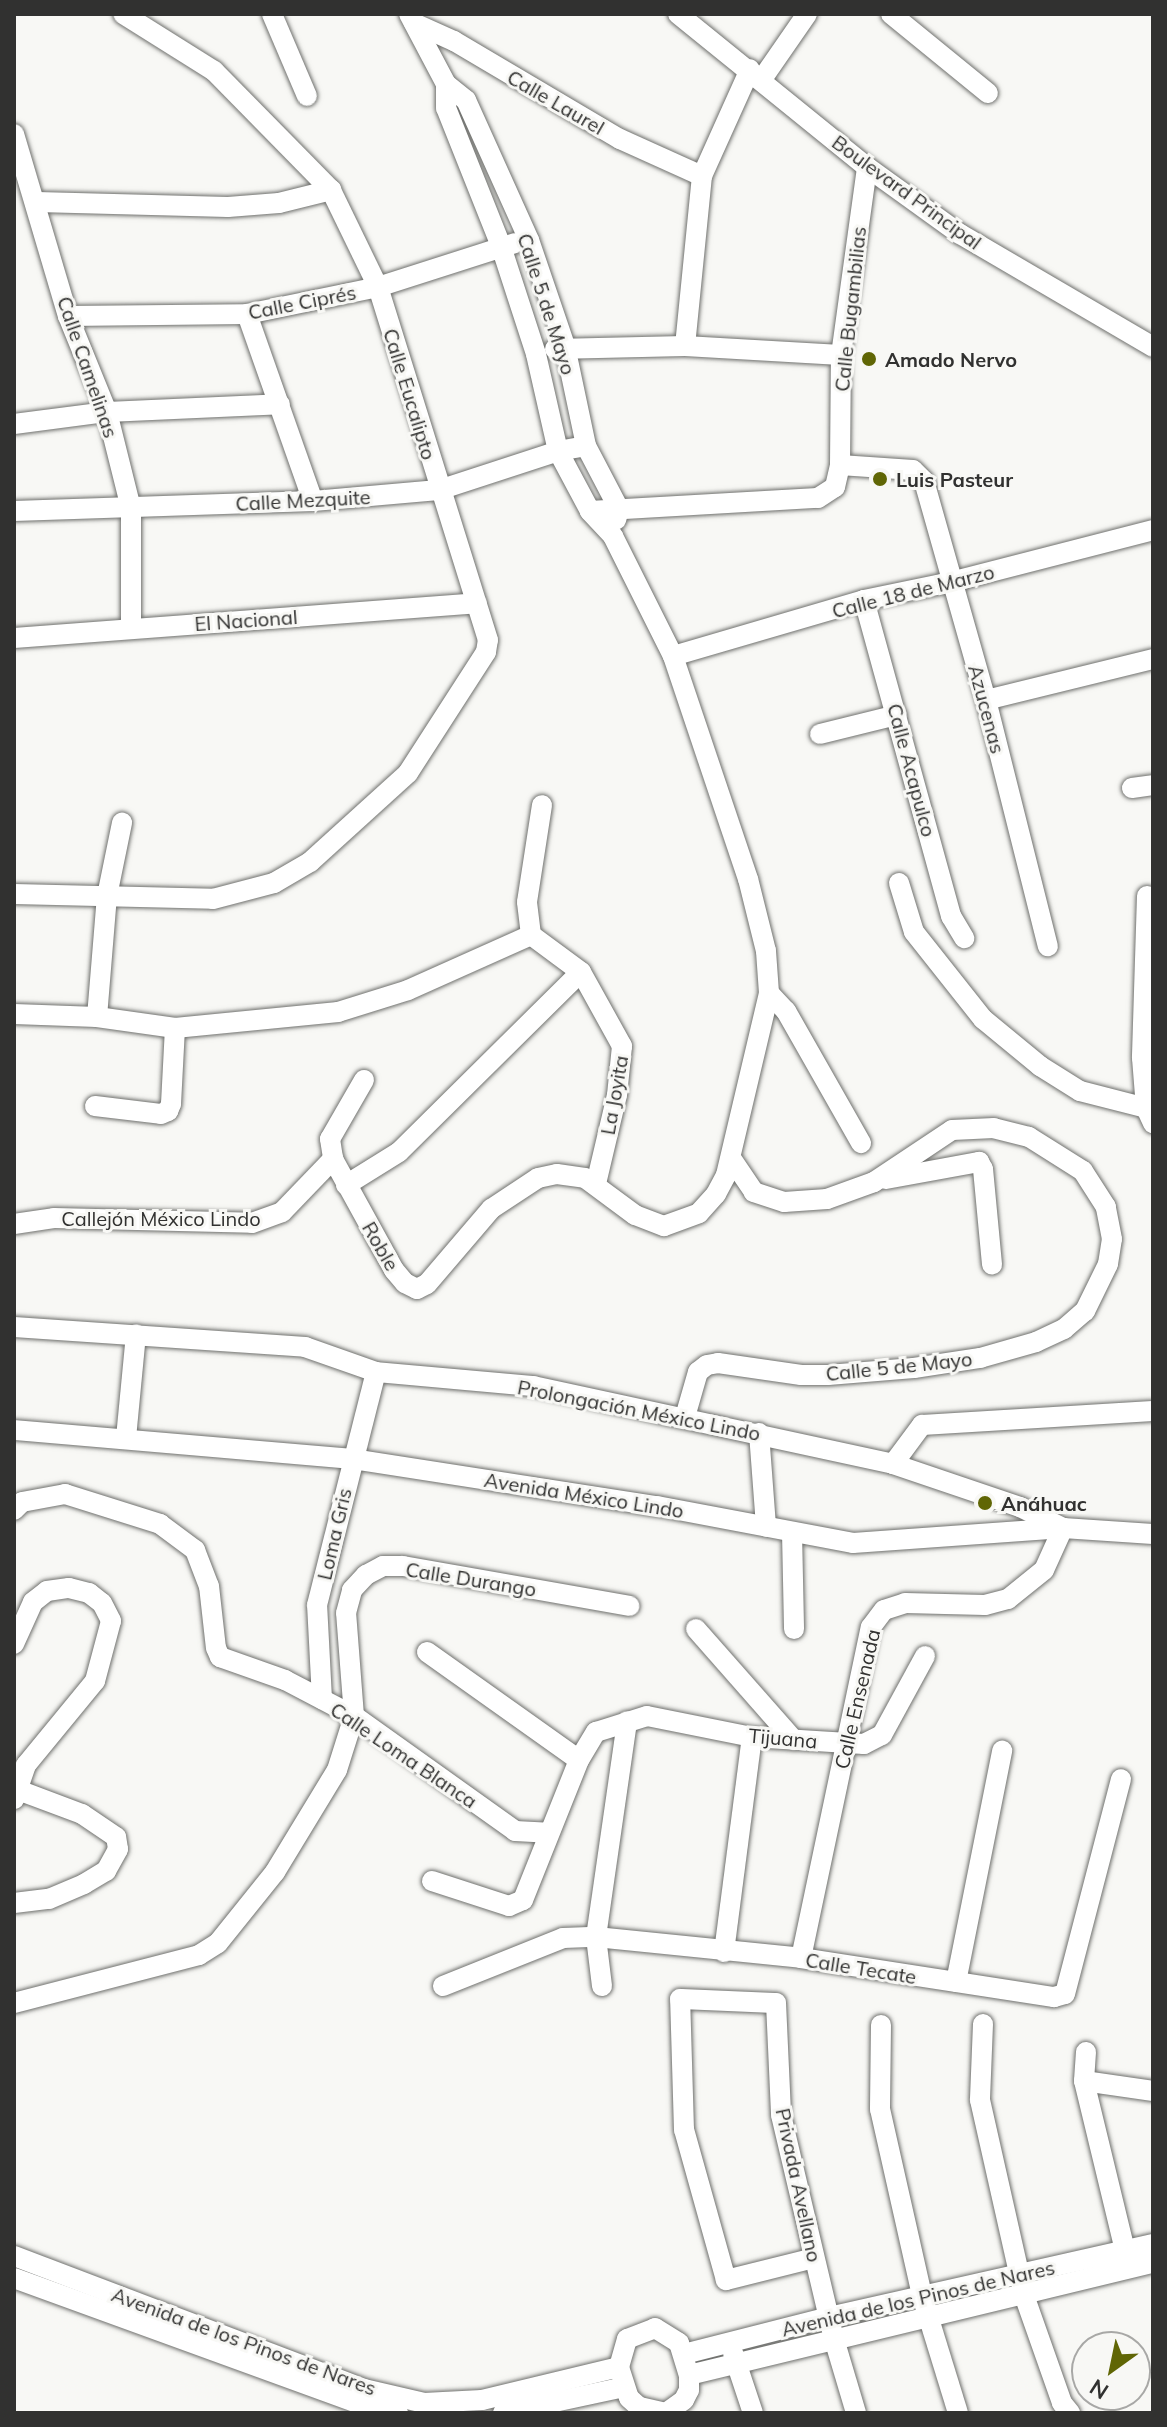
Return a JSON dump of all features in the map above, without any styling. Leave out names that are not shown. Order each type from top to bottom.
[{"type":"street","name":"Calle Eucalipto","points":[[14,894],[213,899],[274,883],[310,862],[408,773],[479,663],[488,640],[378,287],[331,190],[214,71],[123,14]]},
{"type":"street","points":[[272,14],[307,96]]},
{"type":"street","name":"Boulevard Principal","points":[[678,14],[756,74],[867,167],[960,234],[1153,347]]},
{"type":"street","points":[[685,346],[702,176],[756,74],[807,14]]},
{"type":"street","points":[[891,14],[988,93]]},
{"type":"street","name":"Calle 5 de Mayo","points":[[412,18],[446,84],[466,100],[529,240],[565,346],[586,446],[619,509]]},
{"type":"street","name":"Calle Laurel","points":[[412,18],[620,139],[702,176]]},
{"type":"street","name":"Calle 5 de Mayo","points":[[446,84],[446,108],[501,246],[536,354],[558,451],[590,511],[613,536],[673,656],[748,879],[766,951],[769,993],[731,1158],[754,1192],[784,1202],[827,1199],[874,1182],[979,1162],[983,1169],[992,1265]]},
{"type":"street","name":"Calle Camelinas","points":[[14,134],[37,202],[68,316],[107,412],[131,508],[131,629]]},
{"type":"street","name":"Calle Bugambilias","points":[[840,465],[841,355],[867,167]]},
{"type":"street","points":[[37,202],[228,207],[279,203],[331,190]]},
{"type":"street","name":"Calle Ciprés","points":[[68,316],[247,314],[378,287],[501,246],[529,240]]},
{"type":"street","points":[[247,314],[313,501]]},
{"type":"street","points":[[536,354],[565,346],[685,346],[841,355]]},
{"type":"street","points":[[14,424],[107,412],[280,404]]},
{"type":"street","name":"Calle Mezquite","points":[[14,511],[313,501],[439,490],[558,451],[586,446]]},
{"type":"street","points":[[590,511],[818,498],[835,487],[840,465]]},
{"type":"street","name":"Azucenas","points":[[840,465],[913,470],[921,474],[986,700],[1048,946]]},
{"type":"street","points":[[613,536],[619,509]]},
{"type":"street","name":"Calle 18 de Marzo","points":[[673,656],[864,600],[951,582],[1153,530]]},
{"type":"street","name":"Calle Acapulco","points":[[864,600],[951,916],[964,938]]},
{"type":"street","name":"El Nacional","points":[[14,638],[477,603]]},
{"type":"street","points":[[986,700],[1153,659]]},
{"type":"street","points":[[820,734],[897,715]]},
{"type":"street","points":[[1132,788],[1153,785]]},
{"type":"street","points":[[14,1014],[97,1017],[175,1028],[338,1012],[408,990],[531,935],[527,902],[542,805]]},
{"type":"street","points":[[97,1017],[107,896],[122,823]]},
{"type":"street","points":[[899,883],[914,932],[983,1019],[1040,1066],[1080,1091],[1150,1116],[1142,1058],[1147,896]]},
{"type":"street","name":"La Joyita","points":[[531,935],[581,972],[622,1046],[617,1095],[596,1184]]},
{"type":"street","points":[[346,1185],[399,1152],[581,972]]},
{"type":"street","points":[[769,993],[786,1011],[861,1143]]},
{"type":"street","points":[[95,1106],[161,1114],[168,1111],[171,1104],[175,1028]]},
{"type":"street","points":[[333,1159],[330,1139],[364,1080]]},
{"type":"street","name":"Calle 5 de Mayo","points":[[685,1417],[698,1372],[707,1365],[718,1363],[801,1375],[828,1375],[980,1358],[1064,1329],[1085,1311],[1099,1287],[1112,1239],[1106,1207],[1083,1171],[1029,1137],[994,1128],[952,1130],[874,1182]]},
{"type":"street","points":[[596,1184],[635,1215],[664,1226],[699,1213],[716,1194],[731,1158]]},
{"type":"street","name":"Roble","points":[[333,1159],[394,1270],[405,1283],[417,1289],[427,1284],[491,1209],[538,1178],[557,1174],[585,1178],[596,1184]]},
{"type":"street","name":"Callejón México Lindo","points":[[14,1224],[54,1218],[261,1221],[282,1212],[333,1159]]},
{"type":"street","name":"Prolongación México Lindo","points":[[14,1327],[305,1347],[376,1372],[533,1386],[893,1464],[1020,1507],[1063,1528]]},
{"type":"street","points":[[126,1438],[136,1334]]},
{"type":"street","name":"Loma Gris","points":[[322,1699],[317,1605],[376,1372]]},
{"type":"street","points":[[893,1464],[922,1425],[1150,1409]]},
{"type":"street","name":"Avenida México Lindo","points":[[14,1430],[352,1459],[853,1543],[1063,1528],[1153,1534]]},
{"type":"street","points":[[759,1433],[766,1527]]},
{"type":"street","name":"Calle Loma Blanca","points":[[14,1510],[22,1502],[65,1494],[160,1524],[195,1550],[209,1586],[216,1648],[220,1657],[285,1680],[354,1716],[515,1831],[548,1833]]},
{"type":"street","name":"Calle Ensenada","points":[[801,1958],[871,1627],[884,1610],[905,1603],[985,1605],[1008,1599],[1044,1570],[1063,1528]]},
{"type":"street","points":[[792,1532],[794,1629]]},
{"type":"street","name":"Calle Durango","points":[[354,1716],[346,1613],[352,1590],[366,1575],[383,1566],[403,1566],[629,1606]]},
{"type":"street","points":[[14,1644],[33,1602],[47,1591],[69,1588],[89,1593],[102,1603],[111,1621],[95,1681],[26,1765],[16,1794],[82,1814],[116,1837],[118,1849],[106,1871],[84,1884],[49,1899],[14,1903]]},
{"type":"street","points":[[696,1629],[794,1740]]},
{"type":"street","points":[[427,1652],[579,1760],[523,1900],[509,1906],[432,1881]]},
{"type":"street","name":"Tijuana","points":[[579,1760],[596,1732],[647,1716],[752,1737],[864,1744],[882,1735],[925,1656]]},
{"type":"street","points":[[14,2003],[199,1955],[218,1943],[275,1872],[337,1770],[354,1716]]},
{"type":"street","points":[[602,1986],[596,1937],[627,1721]]},
{"type":"street","points":[[724,1952],[752,1737]]},
{"type":"street","points":[[956,1982],[1002,1751]]},
{"type":"street","name":"Calle Tecate","points":[[443,1986],[563,1938],[596,1937],[801,1958],[1054,1997],[1065,1994],[1121,1779]]},
{"type":"street","name":"Privada Avellano","points":[[814,2258],[726,2280],[684,2130],[680,1999],[776,2003],[781,2115],[834,2339],[856,2413]]},
{"type":"street","points":[[983,2024],[980,2100],[1022,2285],[1062,2403],[1070,2413]]},
{"type":"street","points":[[881,2025],[880,2109],[925,2306],[958,2413]]},
{"type":"street","points":[[1086,2052],[1084,2081],[1126,2258]]},
{"type":"street","points":[[1084,2081],[1153,2091]]},
{"type":"street","name":"Avenida de los Pinos de Nares","points":[[687,2364],[730,2341],[829,2317],[925,2306],[1022,2285],[1126,2258],[1153,2244]]},
{"type":"street","name":"Avenida de los Pinos de Nares","points":[[14,2256],[398,2413]]},
{"type":"street","name":"Avenida de los Pinos de Nares","points":[[1126,2258],[1153,2263]]},
{"type":"street","name":"Avenida de los Pinos de Nares","points":[[14,2278],[248,2353]]},
{"type":"street","name":"Avenida de los Pinos de Nares","points":[[687,2364],[736,2363],[834,2339],[925,2306]]},
{"type":"street","points":[[655,2328],[668,2333],[687,2364],[689,2390],[676,2411],[651,2412],[639,2407],[622,2377],[627,2339],[655,2328]]},
{"type":"street","points":[[730,2341],[753,2413]]},
{"type":"street","name":"Avenida de los Pinos de Nares","points":[[362,2396],[481,2406],[622,2377]]},
{"type":"street","name":"Avenida de los Pinos de Nares","points":[[503,2413],[586,2385]]},
{"type":"place","name":"Amado Nervo","points":[[869,359]]},
{"type":"place","name":"Luis Pasteur","points":[[880,479]]},
{"type":"place","name":"Anáhuac","points":[[985,1503]]}]
